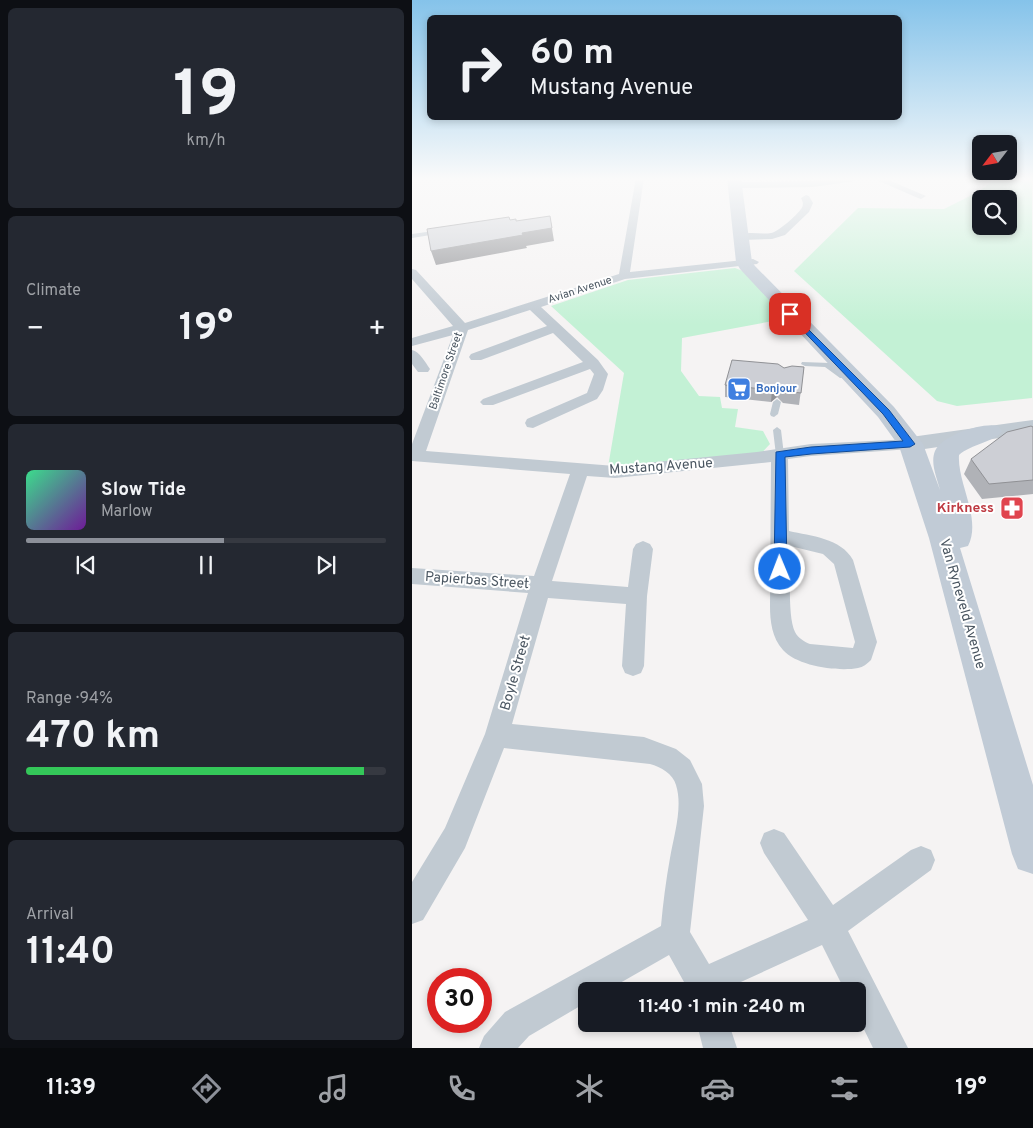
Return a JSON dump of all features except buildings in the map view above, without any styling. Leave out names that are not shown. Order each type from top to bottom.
[{"type":"main road","points":[[744,227],[749,262]]},
{"type":"main road","name":"Van Ryneveld Avenue","points":[[749,262],[755,277],[916,443],[1032,854]]},
{"type":"main road","name":"Van Ryneveld Avenue","points":[[749,262],[895,409],[916,443],[958,538],[1032,785]]},
{"type":"main road","points":[[958,538],[956,503],[946,463],[947,452],[959,442],[990,431]]},
{"type":"street","points":[[624,276],[632,227]]},
{"type":"street","points":[[745,236],[772,236],[787,227]]},
{"type":"street","name":"Avian Avenue","points":[[412,342],[533,306],[624,276],[749,262]]},
{"type":"street","name":"Baltimore Street","points":[[412,272],[462,328],[414,455]]},
{"type":"street","points":[[533,306],[601,374],[594,393],[533,423]]},
{"type":"street","points":[[476,357],[556,327]]},
{"type":"street","points":[[412,354],[423,369]]},
{"type":"street","points":[[488,402],[592,363]]},
{"type":"street","points":[[916,443],[1032,426]]},
{"type":"street","name":"Mustang Avenue","points":[[414,455],[622,472],[811,450],[916,443]]},
{"type":"street","points":[[780,455],[780,536],[781,618],[785,633],[789,641],[796,648],[816,655],[857,658],[863,653],[866,642],[843,560],[829,548],[780,536]]},
{"type":"street","name":"Boyle Street","points":[[412,910],[455,838],[497,735],[541,587],[580,470]]},
{"type":"street","points":[[633,666],[637,596],[643,549]]},
{"type":"street","name":"Papierbas Street","points":[[412,576],[541,587]]},
{"type":"street","points":[[541,587],[637,596]]},
{"type":"street","points":[[497,735],[644,750],[664,755],[678,764],[686,776],[690,790],[690,816],[675,935],[700,982]]},
{"type":"street","points":[[774,843],[829,926],[891,1048]]},
{"type":"street","points":[[713,982],[829,926],[921,860]]},
{"type":"street","points":[[496,1048],[517,1024],[675,935]]},
{"type":"street","points":[[715,1032],[720,1048]]},
{"type":"lane","points":[[412,236],[445,231]]},
{"type":"lane","points":[[796,368],[814,361],[826,350]]},
{"type":"lane","points":[[805,364],[827,365],[868,394]]},
{"type":"lane","points":[[774,414],[777,402]]},
{"type":"lane","points":[[777,430],[780,440],[780,455]]},
{"type":"green space","points":[[839,227],[972,227],[972,235],[1017,235],[1017,227],[1032,227],[1032,398],[957,406],[937,401],[794,271]]},
{"type":"green space","points":[[735,268],[751,274],[789,318],[682,338],[681,371],[699,396],[720,397],[722,408],[738,409],[735,427],[763,431],[770,444],[757,458],[608,467],[624,373],[551,306],[628,280]]},
{"type":"place","name":"Bonjour","points":[[739,389]]},
{"type":"place","name":"Kirkness","points":[[1012,508]]},
{"type":"route","points":[[780,569],[780,455],[811,450],[910,444],[886,412],[790,314]]}]
